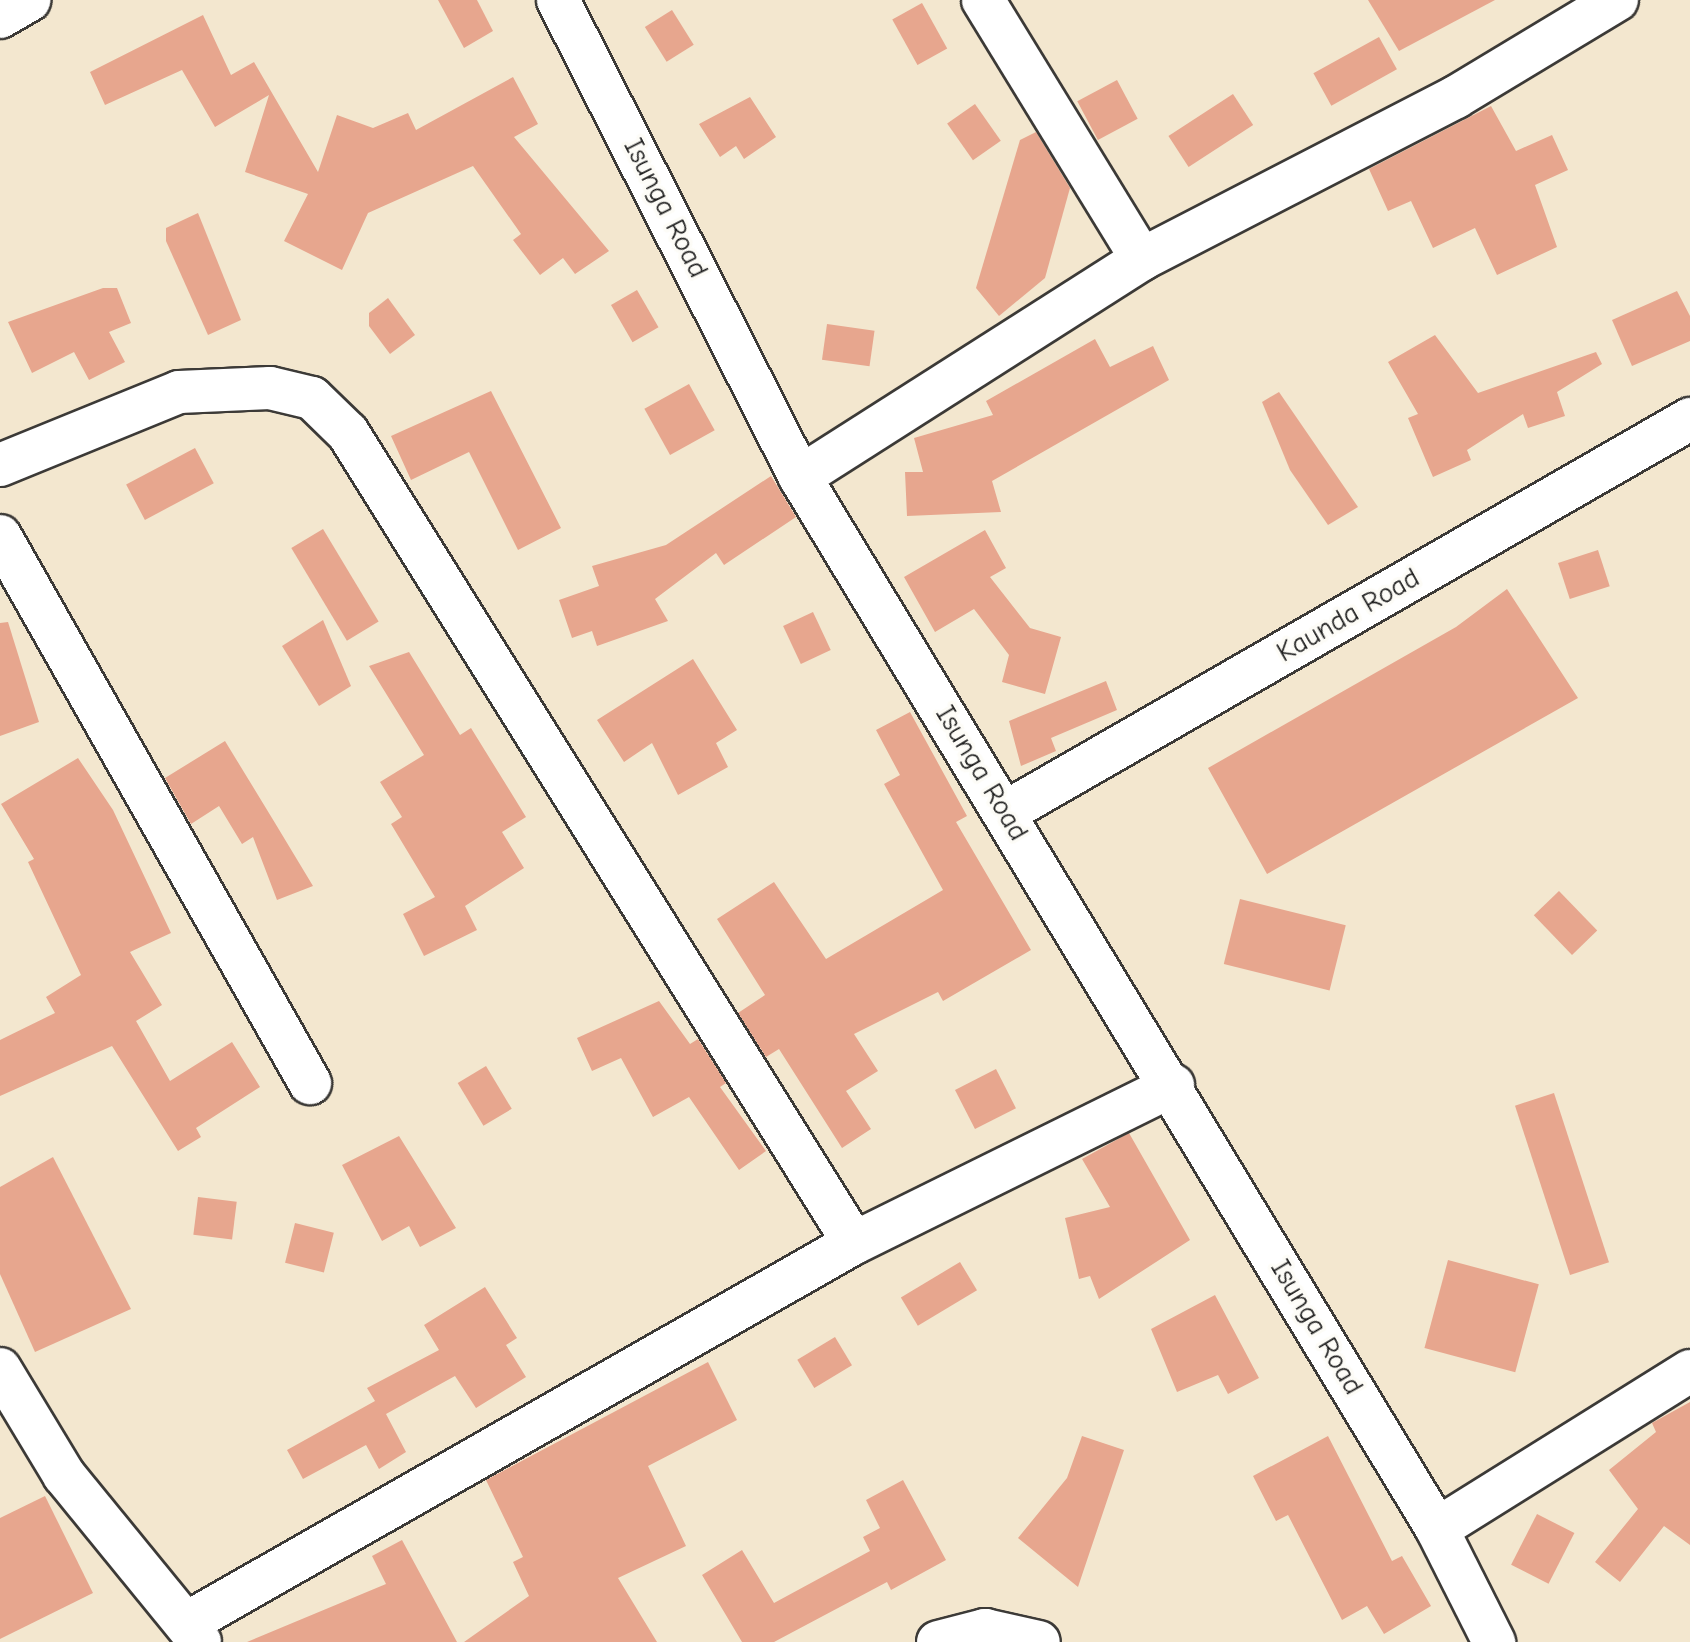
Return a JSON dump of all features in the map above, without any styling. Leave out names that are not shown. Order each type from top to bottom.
[{"type":"street","points":[[0,17],[30,0]]},
{"type":"street","name":"Isunga Road","points":[[558,0],[800,477],[1173,1085],[1437,1529],[1494,1642]]},
{"type":"street","points":[[983,0],[1142,259]]},
{"type":"street","points":[[800,477],[1142,259],[1456,97],[1617,0]]},
{"type":"street","points":[[0,465],[179,392],[270,388],[312,398],[348,433],[854,1243]]},
{"type":"street","name":"Kaunda Road","points":[[1006,812],[1690,419]]},
{"type":"street","points":[[0,536],[310,1083]]},
{"type":"street","points":[[0,1369],[64,1475],[193,1632],[854,1243],[1173,1085]]},
{"type":"street","points":[[1437,1529],[1690,1371]]},
{"type":"street","points":[[938,1642],[985,1630],[1039,1642]]},
{"type":"building","points":[[438,0],[477,0],[493,31],[464,48]]},
{"type":"building","points":[[1368,0],[1495,0],[1399,51]]},
{"type":"building","points":[[922,3],[947,48],[917,65],[892,19]]},
{"type":"building","points":[[672,10],[694,45],[667,62],[645,27]]},
{"type":"building","points":[[203,15],[231,75],[254,62],[318,172],[337,115],[373,128],[408,113],[416,130],[513,77],[538,124],[514,137],[609,251],[575,274],[563,258],[540,275],[513,240],[521,234],[473,166],[368,213],[342,270],[284,241],[308,194],[245,172],[269,95],[215,127],[182,70],[105,105],[90,72]]},
{"type":"building","points":[[1379,37],[1397,69],[1331,106],[1313,73]]},
{"type":"building","points":[[1117,80],[1138,119],[1098,140],[1077,101]]},
{"type":"building","points":[[1233,94],[1253,125],[1189,167],[1168,136]]},
{"type":"building","points":[[750,97],[776,137],[744,159],[736,146],[720,157],[699,124]]},
{"type":"building","points":[[975,104],[1001,141],[973,160],[947,124]]},
{"type":"building","points":[[1491,106],[1516,151],[1552,135],[1568,170],[1535,185],[1557,247],[1497,275],[1475,228],[1433,248],[1411,201],[1388,211],[1369,169]]},
{"type":"building","points":[[1036,132],[1070,188],[1045,278],[999,316],[976,288],[1020,140]]},
{"type":"building","points":[[198,213],[241,320],[208,335],[166,241],[166,228]]},
{"type":"building","points":[[103,288],[117,288],[131,323],[109,332],[125,362],[89,380],[74,352],[32,373],[8,322]]},
{"type":"building","points":[[637,290],[658,327],[633,342],[611,305]]},
{"type":"building","points":[[1677,291],[1690,316],[1690,341],[1632,366],[1612,320]]},
{"type":"building","points":[[388,298],[415,335],[390,354],[369,326],[369,313]]},
{"type":"building","points":[[827,324],[875,331],[870,366],[822,360]]},
{"type":"building","points":[[1435,335],[1478,393],[1596,352],[1602,364],[1557,392],[1565,416],[1528,428],[1523,414],[1467,450],[1471,460],[1433,477],[1408,418],[1418,414],[1388,362]]},
{"type":"building","points":[[1095,339],[1110,367],[1153,346],[1169,380],[992,481],[1001,512],[907,516],[905,472],[923,472],[914,438],[993,415],[986,401]]},
{"type":"building","points":[[689,384],[715,430],[670,455],[644,409]]},
{"type":"building","points":[[491,391],[561,528],[518,550],[469,452],[411,480],[391,436]]},
{"type":"building","points":[[1279,392],[1358,507],[1328,525],[1290,470],[1262,402]]},
{"type":"building","points":[[195,448],[214,483],[145,520],[126,485]]},
{"type":"building","points":[[771,476],[796,517],[724,565],[716,553],[655,599],[668,621],[597,646],[592,631],[572,638],[559,600],[599,586],[592,566],[666,545]]},
{"type":"building","points":[[323,529],[379,622],[347,641],[291,548]]},
{"type":"building","points":[[985,530],[1006,568],[990,577],[1030,628],[1061,637],[1045,694],[1002,682],[1009,655],[974,609],[935,632],[904,577]]},
{"type":"building","points":[[1598,550],[1610,586],[1570,599],[1558,563]]},
{"type":"building","points":[[1507,589],[1578,698],[1267,874],[1208,768],[1456,627]]},
{"type":"building","points":[[813,612],[831,650],[801,664],[783,626]]},
{"type":"building","points":[[323,620],[351,686],[319,706],[282,646]]},
{"type":"building","points":[[8,622],[39,722],[0,736],[0,623]]},
{"type":"building","points":[[409,652],[460,735],[471,728],[526,817],[502,832],[524,868],[465,906],[477,930],[424,956],[403,914],[435,897],[391,824],[402,817],[380,782],[424,755],[369,666]]},
{"type":"building","points":[[693,659],[737,730],[716,743],[728,767],[678,795],[652,743],[624,762],[597,720]]},
{"type":"building","points":[[1106,681],[1117,710],[1051,738],[1056,751],[1021,766],[1009,721]]},
{"type":"building","points":[[910,712],[967,816],[956,822],[1031,950],[943,1001],[938,992],[854,1034],[878,1071],[846,1091],[871,1129],[842,1148],[779,1049],[766,1057],[738,1013],[765,995],[717,919],[774,882],[826,959],[943,890],[884,784],[900,775],[876,730]]},
{"type":"building","points":[[225,741],[313,886],[277,900],[253,837],[242,844],[219,806],[191,824],[165,778]]},
{"type":"building","points":[[78,758],[113,810],[171,933],[130,952],[162,1005],[136,1021],[170,1081],[232,1042],[260,1087],[196,1128],[201,1137],[178,1151],[112,1046],[0,1096],[0,1040],[55,1013],[46,997],[81,975],[28,862],[34,859],[1,804]]},
{"type":"building","points":[[1559,891],[1597,931],[1572,955],[1534,915]]},
{"type":"building","points":[[1240,899],[1346,925],[1330,990],[1224,964]]},
{"type":"building","points":[[659,1001],[690,1044],[698,1039],[726,1083],[720,1087],[766,1151],[739,1170],[689,1097],[653,1117],[621,1058],[592,1071],[577,1038]]},
{"type":"building","points":[[486,1066],[512,1109],[483,1126],[458,1083]]},
{"type":"building","points":[[996,1069],[1016,1108],[975,1129],[955,1090]]},
{"type":"building","points":[[1554,1093],[1609,1262],[1570,1275],[1515,1106]]},
{"type":"building","points":[[1129,1133],[1190,1240],[1099,1299],[1090,1276],[1079,1279],[1065,1218],[1110,1207],[1082,1159]]},
{"type":"building","points":[[399,1136],[456,1228],[420,1247],[409,1226],[382,1241],[342,1165]]},
{"type":"building","points":[[53,1157],[131,1309],[35,1352],[0,1274],[0,1187]]},
{"type":"building","points":[[198,1197],[237,1202],[232,1239],[193,1235]]},
{"type":"building","points":[[295,1223],[334,1233],[324,1272],[285,1263]]},
{"type":"building","points":[[1448,1260],[1539,1284],[1515,1372],[1424,1348]]},
{"type":"building","points":[[960,1262],[977,1290],[918,1326],[901,1298]]},
{"type":"building","points":[[485,1287],[517,1338],[506,1345],[526,1377],[476,1408],[455,1376],[386,1414],[406,1452],[379,1469],[366,1445],[303,1479],[287,1450],[375,1401],[367,1388],[439,1350],[424,1325]]},
{"type":"building","points":[[1215,1295],[1259,1378],[1228,1394],[1218,1375],[1177,1392],[1151,1329]]},
{"type":"building","points":[[835,1337],[852,1365],[814,1388],[797,1360]]},
{"type":"building","points":[[708,1362],[737,1420],[648,1466],[686,1546],[618,1578],[657,1642],[464,1642],[529,1596],[513,1562],[523,1557],[486,1480]]},
{"type":"building","points":[[1690,1402],[1690,1545],[1664,1526],[1620,1582],[1595,1562],[1638,1509],[1609,1470],[1656,1432],[1652,1423]]},
{"type":"building","points":[[1082,1436],[1124,1450],[1078,1587],[1018,1538],[1067,1478]]},
{"type":"building","points":[[1328,1436],[1392,1561],[1402,1556],[1431,1606],[1384,1634],[1367,1606],[1342,1620],[1288,1515],[1276,1521],[1253,1476]]},
{"type":"building","points":[[903,1480],[946,1560],[891,1590],[887,1582],[774,1642],[742,1642],[702,1575],[742,1550],[774,1603],[870,1551],[863,1537],[880,1528],[866,1500]]},
{"type":"building","points":[[45,1496],[93,1593],[0,1639],[0,1518]]},
{"type":"building","points":[[1537,1514],[1574,1533],[1549,1584],[1511,1565]]},
{"type":"building","points":[[402,1540],[457,1642],[247,1642],[386,1584],[372,1556]]}]
